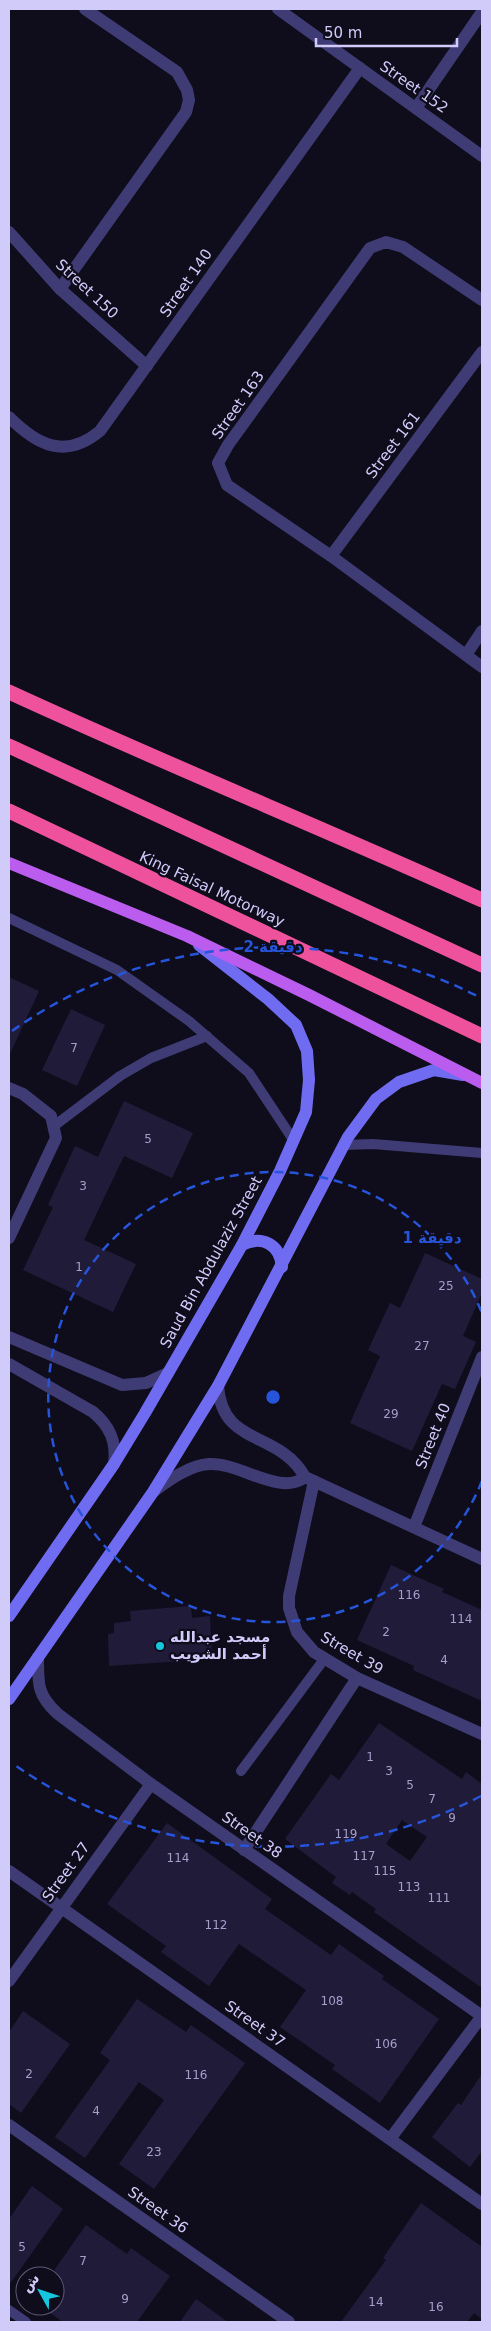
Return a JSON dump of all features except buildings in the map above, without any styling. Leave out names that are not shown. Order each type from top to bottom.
[{"type":"highway","points":[[9,692],[220,786],[364,846],[482,900]]},
{"type":"highway","points":[[9,746],[482,966]]},
{"type":"highway","name":"King Faisal Motorway","points":[[9,812],[482,1036]]},
{"type":"main road","points":[[9,863],[187,936],[310,995],[482,1082]]},
{"type":"main road","name":"Saud Bin Abdulaziz Street","points":[[9,1616],[114,1464],[168,1373],[242,1245],[294,1141],[306,1112],[309,1080],[307,1051],[296,1025],[268,999],[187,936]]},
{"type":"main road","points":[[9,1699],[153,1492],[218,1386],[282,1267],[344,1145],[376,1099],[399,1082],[434,1070],[470,1076]]},
{"type":"main road","points":[[242,1245],[257,1240],[272,1245],[278,1251],[282,1267]]},
{"type":"street","points":[[60,289],[186,112],[188,100],[187,90],[178,72],[85,9]]},
{"type":"street","name":"Street 152","points":[[278,9],[482,156]]},
{"type":"street","points":[[416,108],[482,12]]},
{"type":"street","name":"Street 140","points":[[9,417],[29,436],[49,445],[60,447],[82,443],[100,430],[360,68]]},
{"type":"street","name":"Street 150","points":[[9,232],[60,289],[147,366]]},
{"type":"street","name":"Street 163","points":[[482,300],[403,247],[386,242],[370,248],[228,445],[218,463],[227,485],[331,556],[482,667]]},
{"type":"street","name":"Street 161","points":[[331,556],[482,352]]},
{"type":"street","points":[[466,655],[482,631]]},
{"type":"street","points":[[9,1088],[23,1094],[51,1116],[56,1138],[9,1238]]},
{"type":"street","points":[[9,1337],[122,1384],[146,1383],[168,1373]]},
{"type":"street","name":"Street 40","points":[[414,1528],[482,1357]]},
{"type":"street","points":[[9,1364],[102,1420],[114,1440],[114,1464]]},
{"type":"street","points":[[218,1386],[222,1407],[233,1424],[285,1452],[310,1479],[482,1559]]},
{"type":"street","points":[[153,1492],[177,1476],[207,1464],[225,1464],[282,1484],[295,1484],[310,1479]]},
{"type":"street","name":"Street 39","points":[[310,1479],[291,1583],[289,1608],[297,1632],[305,1643],[357,1678],[482,1734]]},
{"type":"street","name":"Street 38","points":[[38,1657],[39,1687],[47,1704],[151,1784],[482,2016],[390,2139]]},
{"type":"street","points":[[244,1850],[357,1678]]},
{"type":"street","name":"Street 27","points":[[9,1981],[60,1907],[151,1784]]},
{"type":"street","name":"Street 37","points":[[9,1871],[482,2204]]},
{"type":"street","name":"Street 36","points":[[9,2125],[289,2322]]},
{"type":"lane","points":[[9,918],[117,970],[189,1021],[250,1073],[294,1141]]},
{"type":"lane","points":[[54,1126],[120,1076],[152,1058],[207,1036]]},
{"type":"lane","points":[[344,1145],[373,1144],[482,1153]]},
{"type":"lane","points":[[241,1771],[325,1658]]},
{"type":"lane","points":[[9,2310],[26,2322]]},
{"type":"place","name":"مسجد عبدالله أحمد الشويب","points":[[160,1646]]}]
